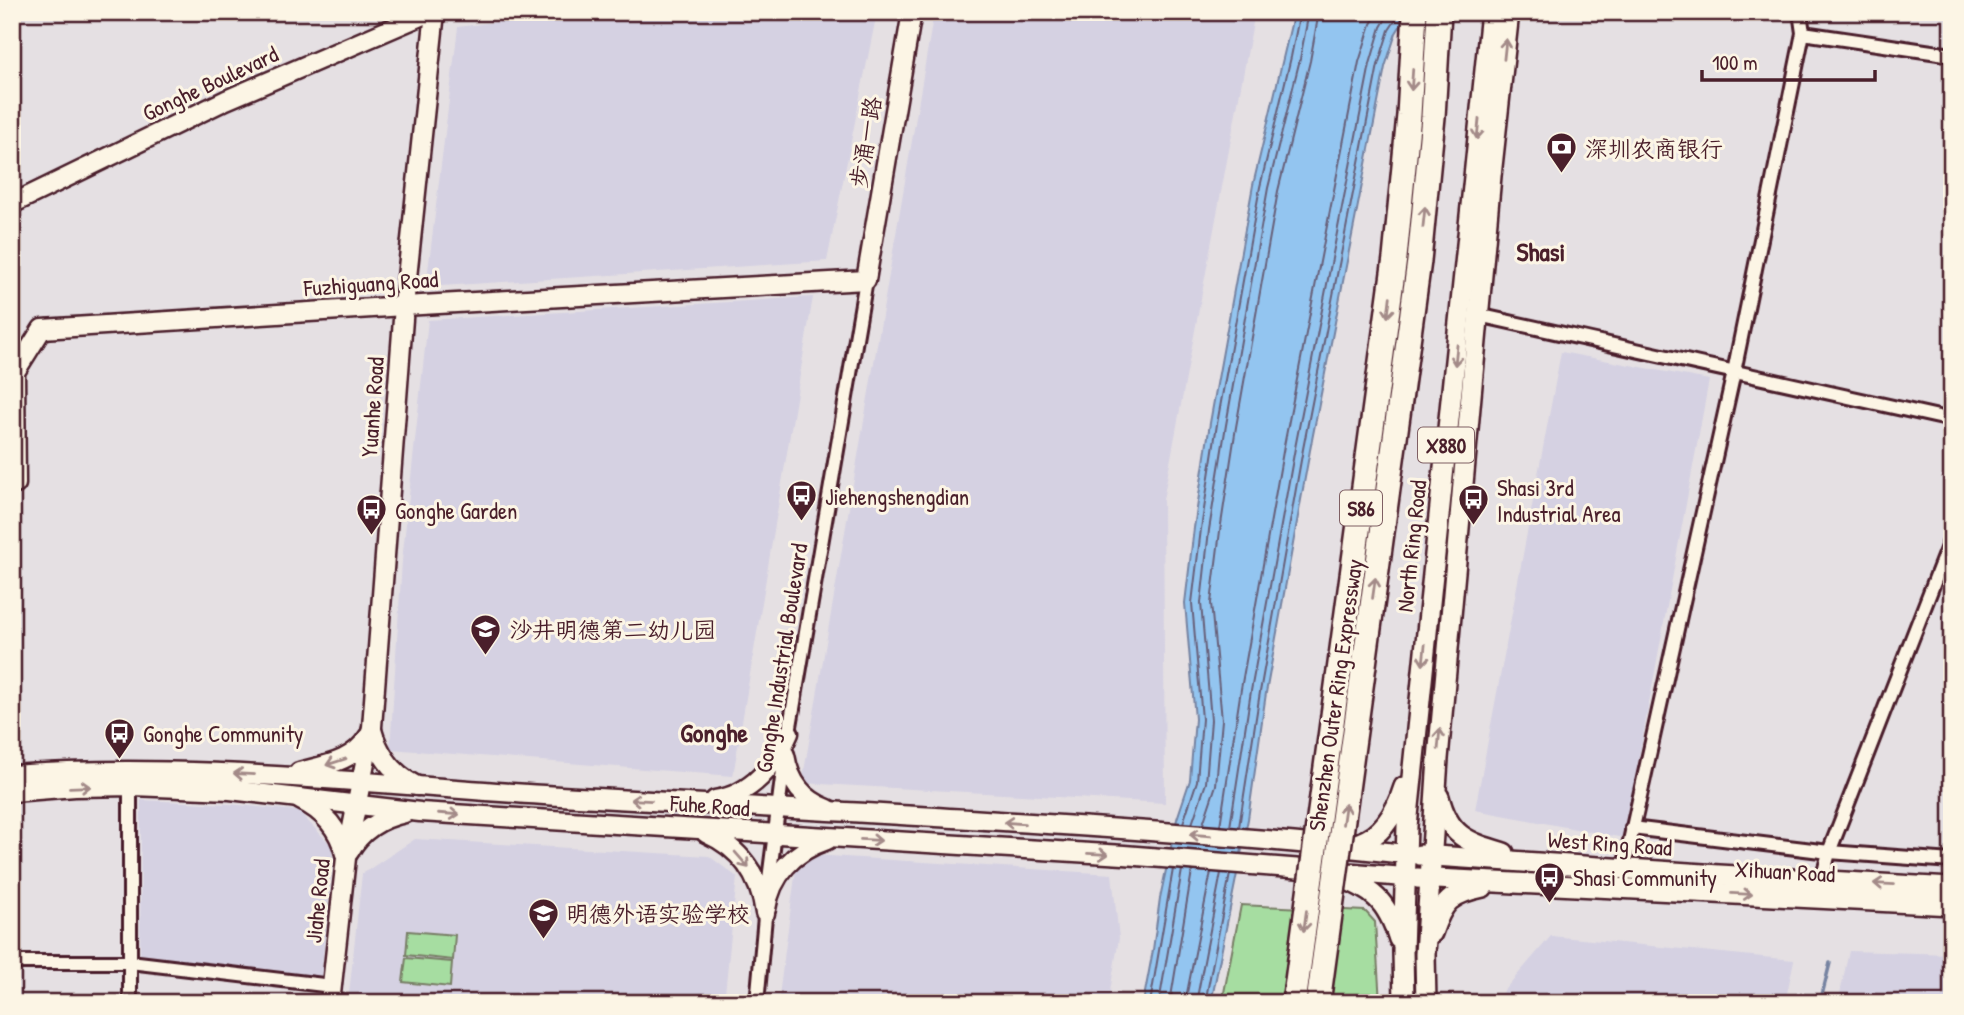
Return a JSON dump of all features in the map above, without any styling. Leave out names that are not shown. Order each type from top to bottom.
[{"type":"highway","name":"Shenzhen Outer Ring Expressway","points":[[1294,1003],[1395,258],[1409,115],[1415,12]]},
{"type":"highway","name":"Shenzhen Outer Ring Expressway","points":[[1318,1003],[1419,261],[1433,117],[1439,12]]},
{"type":"main road","name":"Gonghe Boulevard","points":[[12,204],[226,100],[432,12]]},
{"type":"main road","name":"Yuanhe Road","points":[[356,805],[372,727],[404,306],[432,12]]},
{"type":"main road","name":"步涌一路","points":[[866,279],[912,12]]},
{"type":"main road","name":"North Ring Road","points":[[1404,1003],[1405,854],[1413,755],[1491,12]]},
{"type":"main road","name":"North Ring Road","points":[[1426,1003],[1425,954],[1436,785],[1478,315],[1509,12]]},
{"type":"main road","name":"Fuzhiguang Road","points":[[16,484],[15,372],[41,329],[866,279]]},
{"type":"main road","points":[[286,776],[348,758],[363,745],[372,727]]},
{"type":"main road","points":[[372,727],[377,745],[386,761],[402,777],[421,788]]},
{"type":"main road","points":[[695,803],[729,798],[751,785],[770,767],[789,733]]},
{"type":"main road","points":[[785,755],[790,775],[801,792],[816,804],[842,812]]},
{"type":"main road","points":[[1331,847],[1359,843],[1382,827],[1398,803],[1413,755]]},
{"type":"main road","name":"Fuhe Road","points":[[12,775],[133,769],[286,776],[421,788],[1132,830],[1405,854]]},
{"type":"main road","points":[[1436,785],[1446,819],[1458,834],[1474,844],[1532,862]]},
{"type":"main road","name":"Fuhe Road","points":[[12,792],[130,786],[230,790],[420,812],[1130,856],[1405,877]]},
{"type":"main road","points":[[292,796],[314,807],[323,815],[338,835],[346,858]]},
{"type":"main road","name":"Jiahe Road","points":[[331,994],[346,858],[356,805]]},
{"type":"main road","points":[[346,858],[361,836],[382,820],[394,815],[420,812]]},
{"type":"main road","points":[[693,829],[725,843],[743,859],[756,879],[765,913]]},
{"type":"main road","points":[[765,913],[770,891],[789,862],[817,843],[840,838]]},
{"type":"main road","name":"West Ring Road","points":[[1405,854],[1952,888]]},
{"type":"main road","points":[[1327,871],[1368,890],[1381,901],[1390,914],[1403,951]]},
{"type":"main road","name":"Xihuan Road","points":[[1405,877],[1952,905]]},
{"type":"main road","points":[[1425,954],[1438,916],[1448,900],[1464,891],[1510,882]]},
{"type":"street","points":[[1624,868],[1734,372],[1803,33],[1800,12]]},
{"type":"street","points":[[1803,33],[1952,55]]},
{"type":"street","name":"Gonghe Industrial Boulevard","points":[[757,1003],[765,913],[785,755],[866,279]]},
{"type":"street","points":[[1478,315],[1952,420]]},
{"type":"street","points":[[1822,881],[1829,852],[1952,536]]},
{"type":"street","points":[[130,786],[130,1003]]},
{"type":"street","points":[[1632,828],[1829,852],[1952,861]]},
{"type":"street","points":[[12,962],[130,962],[331,994]]},
{"type":"shaded area","points":[[569,12],[877,12],[827,261],[426,287],[458,27]]},
{"type":"shaded area","points":[[934,12],[1255,12],[1163,500],[1165,803],[802,783]]},
{"type":"shaded area","points":[[813,297],[733,776],[390,749],[402,561],[428,320]]},
{"type":"shaded area","points":[[1561,352],[1709,380],[1624,838],[1475,810]]},
{"type":"shaded area","points":[[141,800],[298,811],[333,847],[321,978],[140,956]]},
{"type":"shaded area","name":"明德外语实验学校","points":[[415,839],[709,856],[737,877],[724,1003],[348,1003],[362,874]]},
{"type":"shaded area","points":[[798,854],[1112,874],[1119,938],[1108,1003],[778,1003]]},
{"type":"shaded area","points":[[1551,936],[1794,960],[1785,1003],[1493,1003]]},
{"type":"shaded area","points":[[1849,951],[1952,954],[1952,1003],[1838,1003]]},
{"type":"green space","points":[[1241,905],[1365,911],[1375,922],[1380,1003],[1222,1003]]},
{"type":"green space","points":[[408,931],[455,935],[453,960],[406,955]]},
{"type":"green space","points":[[406,958],[452,962],[450,987],[403,982]]},
{"type":"water","points":[[1294,12],[1409,12],[1396,33],[1385,67],[1310,450],[1266,693],[1248,819],[1211,1003],[1143,1003],[1160,898],[1177,819],[1190,780],[1195,719],[1185,603],[1194,528],[1253,185]]},
{"type":"waterway","points":[[1820,1003],[1830,963]]},
{"type":"place","name":"深圳农商银行","points":[[1562,175]]},
{"type":"place","name":"Jiehengshengdian","points":[[802,523]]},
{"type":"place","name":"Shasi 3rd Industrial Area","points":[[1474,527]]},
{"type":"place","name":"Gonghe Garden","points":[[372,537]]},
{"type":"place","name":"沙井明德第二幼儿园","points":[[486,656]]},
{"type":"place","name":"Gonghe Community","points":[[120,760]]},
{"type":"place","name":"Shasi Community","points":[[1550,904]]},
{"type":"place","name":"明德外语实验学校","points":[[543,940]]},
{"type":"district","name":"Shasi","points":[[1541,251]]},
{"type":"district","name":"Gonghe","points":[[714,732]]}]
